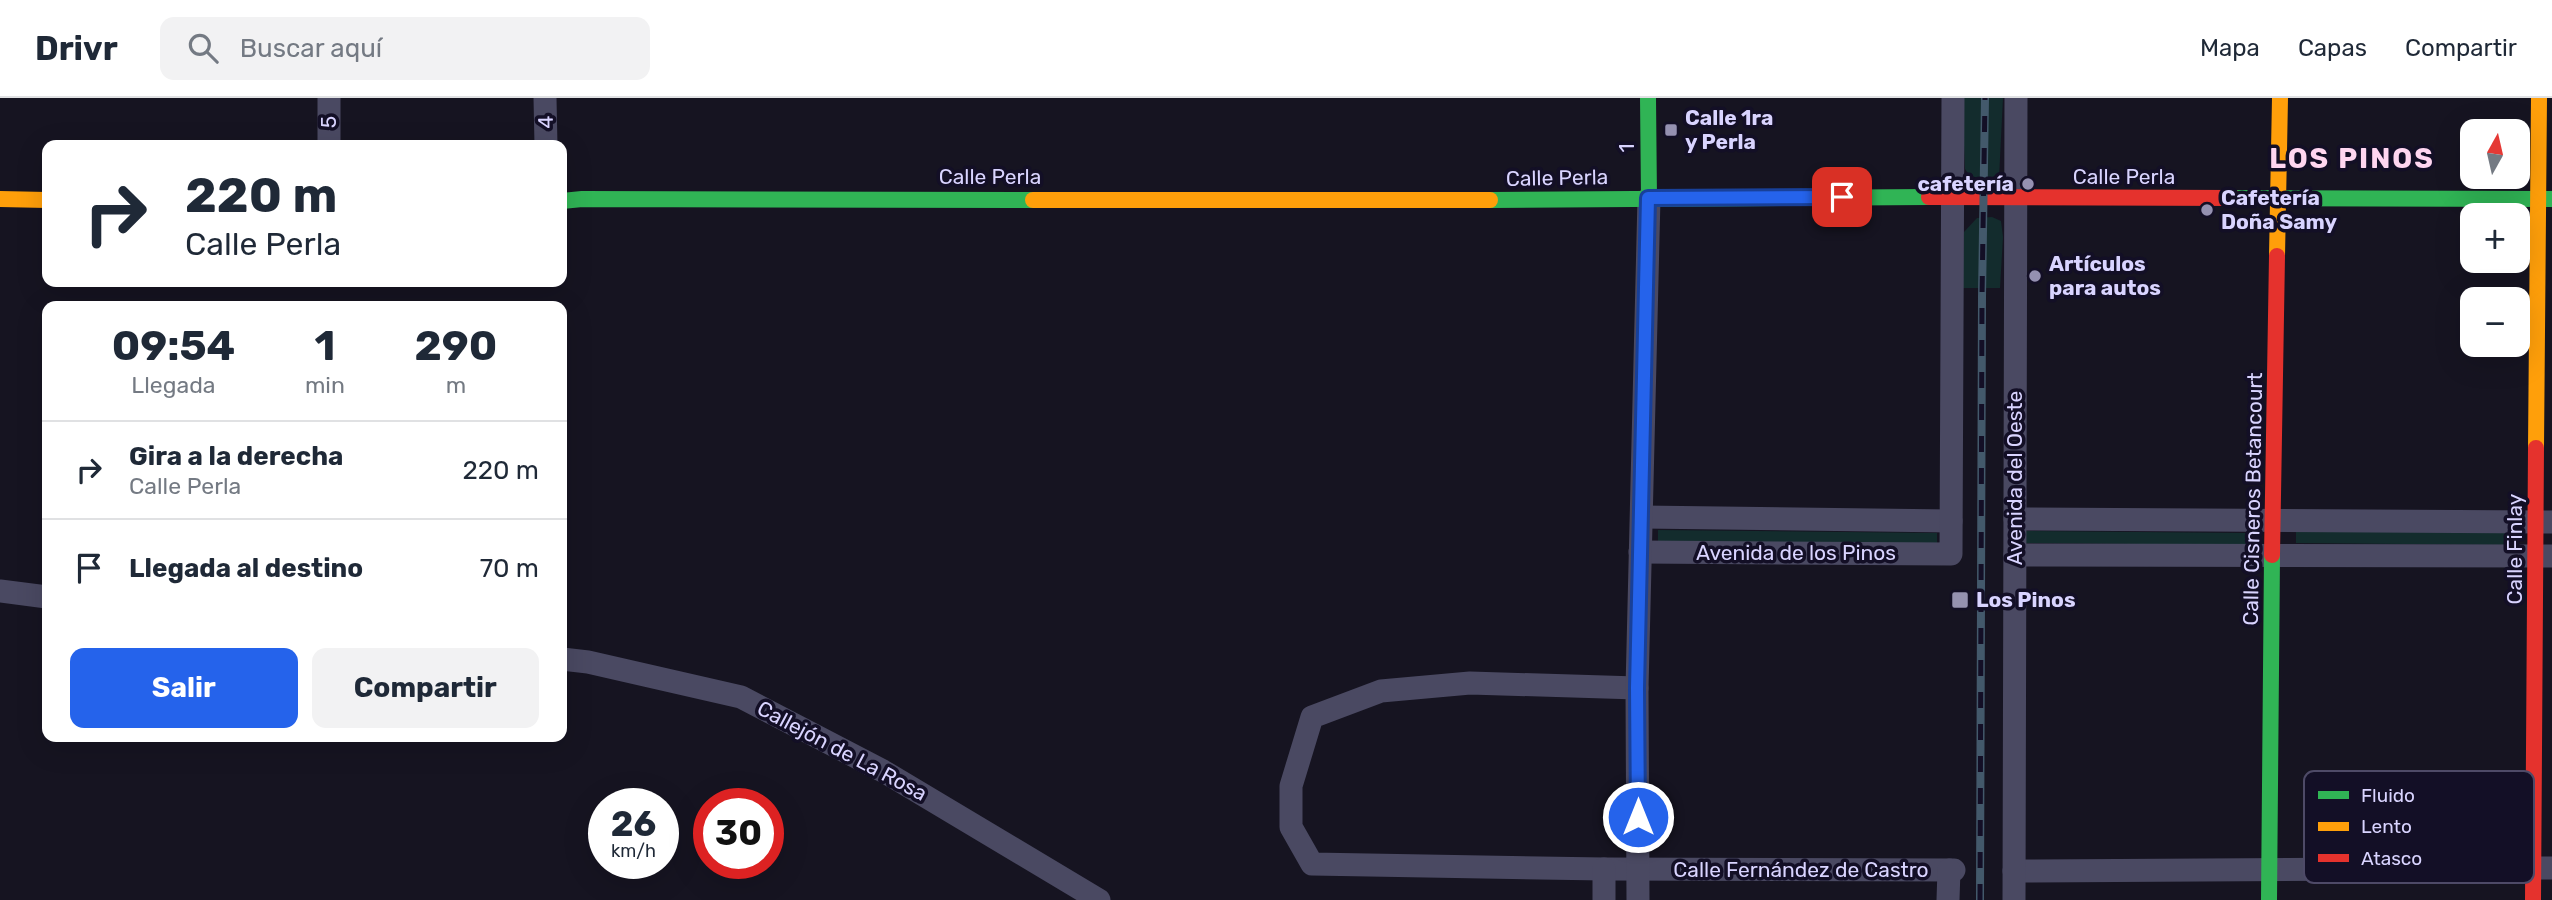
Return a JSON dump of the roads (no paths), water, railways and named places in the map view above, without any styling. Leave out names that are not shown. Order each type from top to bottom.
[{"type":"main road","name":"1","points":[[1648,98],[1648,198]]},
{"type":"main road","name":"Calle Cisneros Betancourt","points":[[2269,900],[2280,98]]},
{"type":"main road","name":"Calle Finlay","points":[[2533,900],[2543,868],[2545,199],[2539,98]]},
{"type":"main road","name":"Calle Perla","points":[[567,200],[1952,197],[2545,199]]},
{"type":"main road","points":[[0,199],[42,200]]},
{"type":"street","name":"5","points":[[329,98],[329,140]]},
{"type":"street","name":"4","points":[[545,98],[546,140]]},
{"type":"street","points":[[1951,521],[1953,98]]},
{"type":"street","name":"Avenida del Oeste","points":[[2014,900],[2016,98]]},
{"type":"street","points":[[1638,900],[1637,688],[1648,198]]},
{"type":"street","name":"Avenida de los Pinos","points":[[1640,552],[1951,554],[1951,521],[1642,517]]},
{"type":"street","points":[[2015,519],[2544,522]]},
{"type":"street","points":[[2015,555],[2544,556]]},
{"type":"street","points":[[0,591],[42,596]]},
{"type":"street","name":"Callejón de La Rosa","points":[[567,660],[741,697],[883,771],[1099,900]]},
{"type":"street","name":"Calle Fernández de Castro","points":[[1637,688],[1470,683],[1445,685],[1381,691],[1312,717],[1291,786],[1291,827],[1312,864],[1604,869],[1951,870],[1948,900]]},
{"type":"street","points":[[1604,869],[1604,900]]},
{"type":"street","points":[[2014,871],[2304,869]]},
{"type":"railway","points":[[1980,900],[1985,98]]},
{"type":"place","name":"Calle 1ra y Perla","points":[[1671,130]]},
{"type":"place","name":"cafetería","points":[[2028,184]]},
{"type":"place","name":"Cafetería Doña Samy","points":[[2207,210]]},
{"type":"place","name":"Artículos para autos","points":[[2035,276]]},
{"type":"place","name":"Los Pinos","points":[[1960,600]]},
{"type":"district","name":"LOS PINOS","points":[[2352,158]]}]
